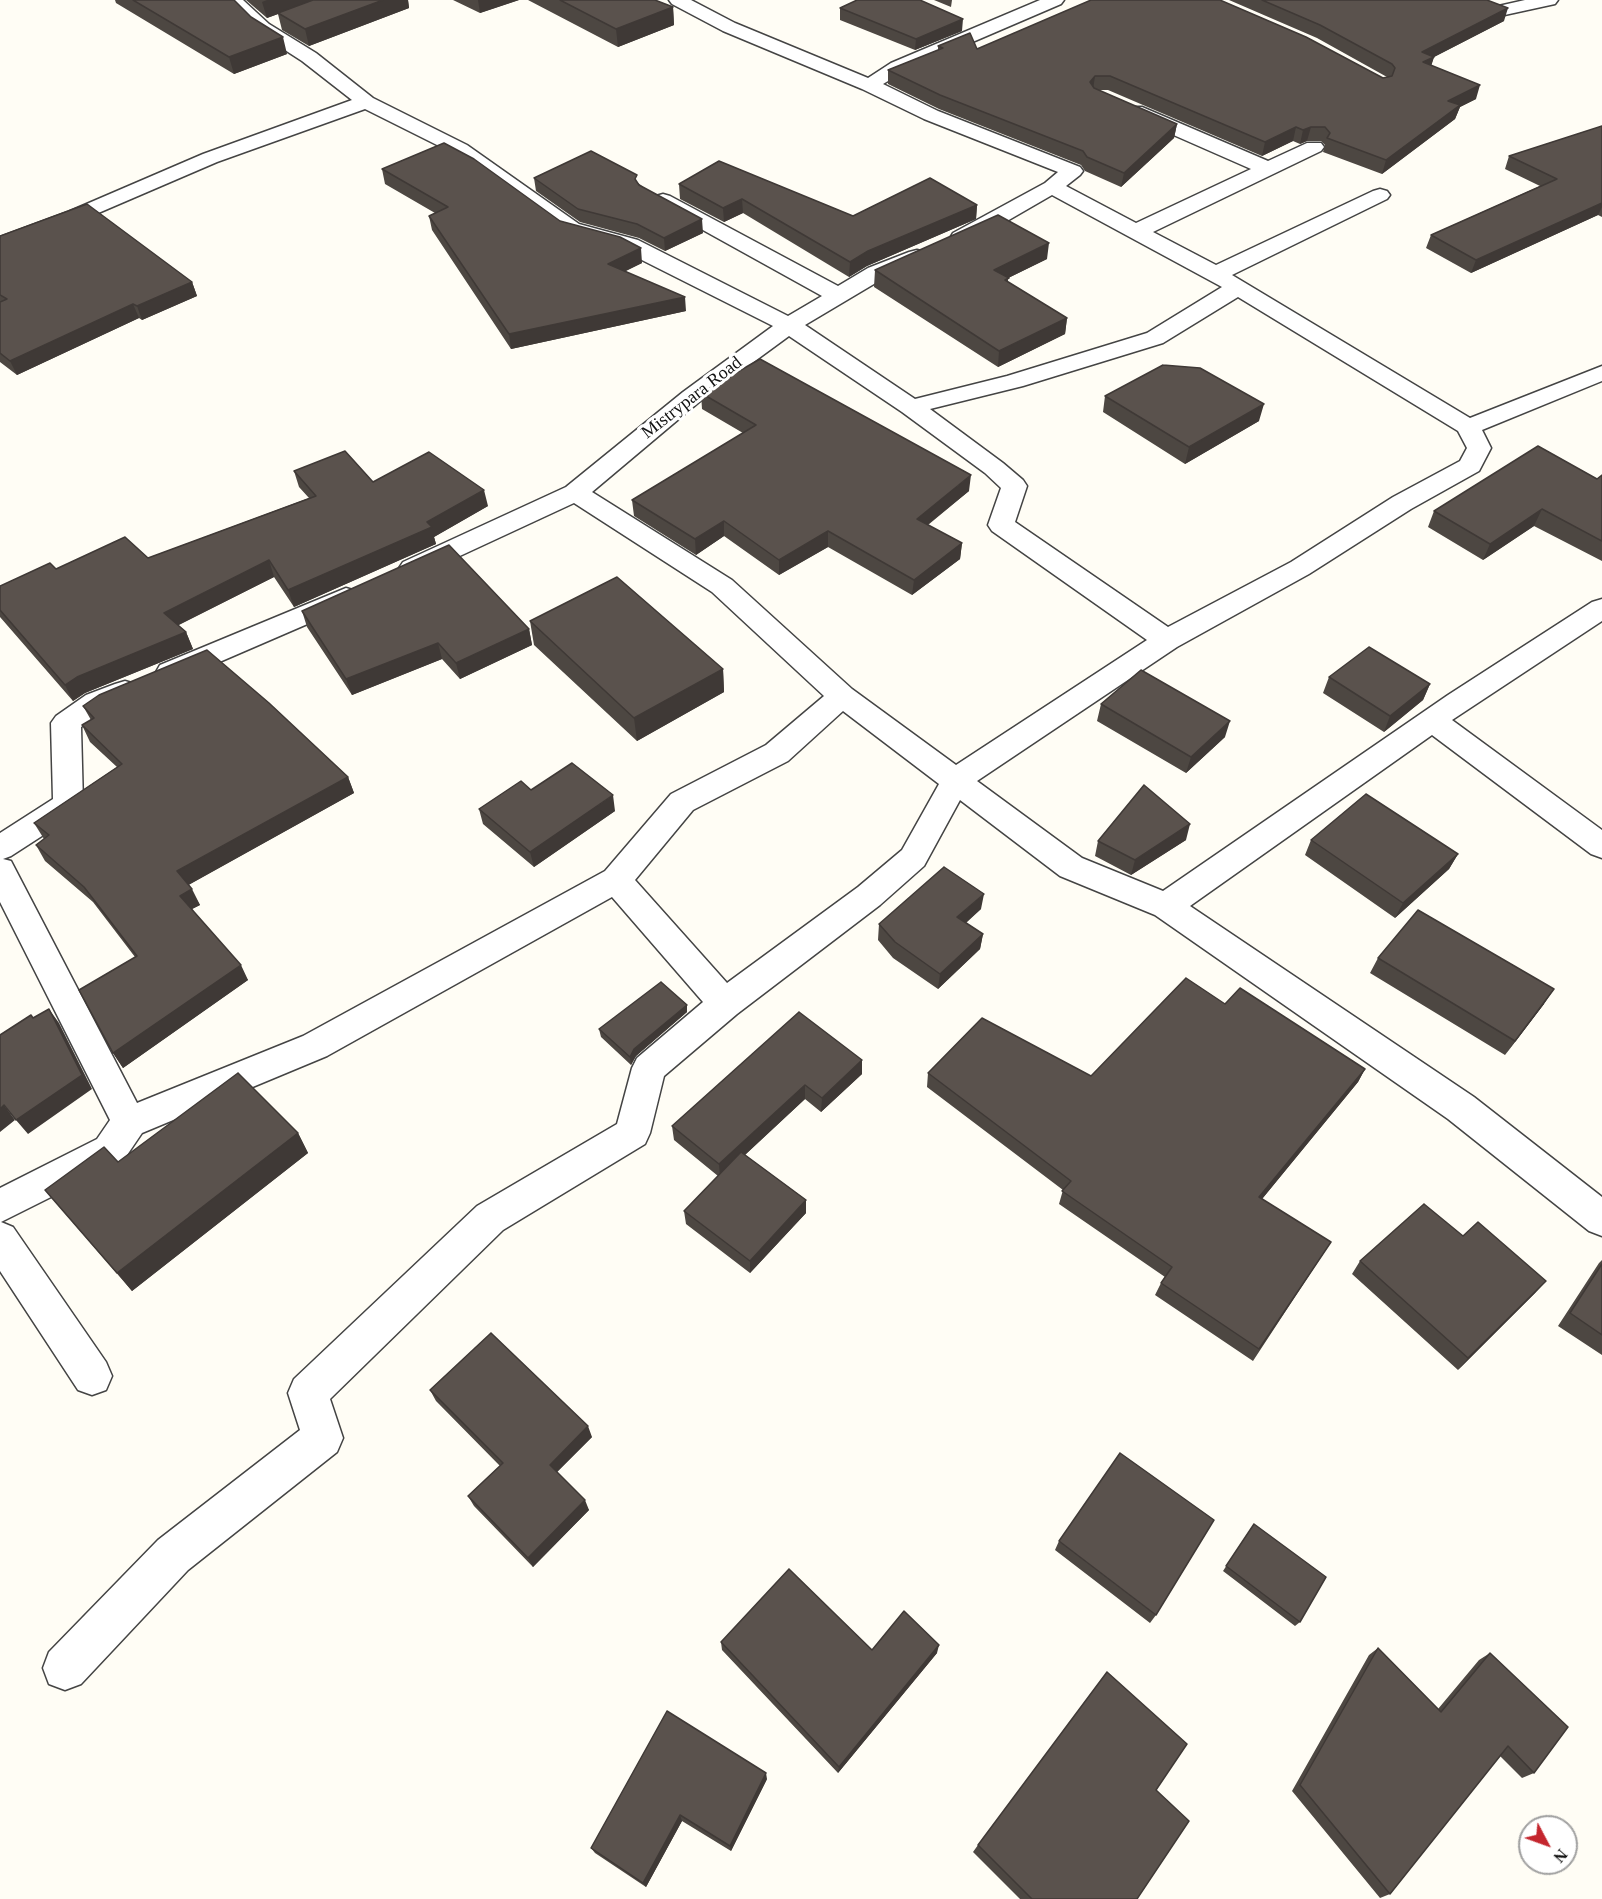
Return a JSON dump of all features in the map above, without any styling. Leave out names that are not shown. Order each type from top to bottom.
[{"type":"street","points":[[233,0],[263,28],[309,57],[366,102],[460,149],[571,229],[630,245],[789,325],[911,407],[994,468],[1014,486],[1001,525],[1167,640]]},
{"type":"street","points":[[681,0],[748,35],[869,85],[973,26],[1055,0]]},
{"type":"street","points":[[1500,11],[1550,0]]},
{"type":"street","points":[[263,28],[285,20]]},
{"type":"street","name":"Mistrypara Road","points":[[394,576],[575,493],[691,397],[789,325],[876,273],[974,232],[1052,187],[1073,171],[931,115],[869,85]]},
{"type":"street","points":[[0,244],[75,216],[210,158],[366,102]]},
{"type":"street","points":[[1121,105],[1268,169]]},
{"type":"street","points":[[1135,232],[1314,147]]},
{"type":"street","points":[[65,1668],[173,1555],[323,1438],[308,1393],[490,1218],[632,1133],[649,1068],[725,1004],[869,896],[913,858],[956,780],[1167,640],[1300,568],[1402,503],[1470,466],[1479,448],[1468,427],[1227,280],[1052,187]]},
{"type":"street","points":[[648,192],[838,296]]},
{"type":"street","points":[[911,407],[1015,381],[1155,338],[1227,280],[1380,195]]},
{"type":"street","points":[[1468,427],[1602,373]]},
{"type":"street","points":[[575,493],[722,586],[842,696],[1071,867],[1166,906],[1461,1108],[1602,1219]]},
{"type":"street","points":[[0,848],[68,804],[66,723],[96,702],[362,590]]},
{"type":"street","points":[[1166,906],[1602,608]]},
{"type":"street","points":[[0,1206],[110,1150],[129,1122],[315,1046],[616,880],[682,802],[777,753],[842,696]]},
{"type":"street","points":[[1434,721],[1602,846]]},
{"type":"street","points":[[0,870],[129,1122]]},
{"type":"street","points":[[616,880],[725,1004]]},
{"type":"street","points":[[0,1239],[92,1376]]},
{"type":"building","points":[[133,0],[234,0],[251,17],[283,37],[229,57]]},
{"type":"building","points":[[313,0],[383,0],[305,29],[278,13]]},
{"type":"building","points":[[560,0],[655,0],[673,7],[616,29]]},
{"type":"building","points":[[857,0],[920,0],[963,19],[916,39],[840,8]]},
{"type":"building","points":[[1091,0],[1220,0],[1306,37],[1383,78],[1392,76],[1395,68],[1392,64],[1320,25],[1262,0],[1487,0],[1508,8],[1422,52],[1434,57],[1423,62],[1480,85],[1448,101],[1460,105],[1386,160],[1327,138],[1330,133],[1325,127],[1311,127],[1303,130],[1296,127],[1265,142],[1110,76],[1095,76],[1090,82],[1094,88],[1177,124],[1124,173],[1087,157],[1083,151],[940,95],[888,70],[943,48],[938,46],[970,33],[977,49]]},
{"type":"building","points":[[1602,126],[1602,203],[1476,260],[1431,235],[1557,179],[1509,156]]},
{"type":"building","points":[[444,143],[474,159],[560,221],[620,237],[641,248],[608,264],[685,297],[509,334],[429,216],[448,207],[382,169]]},
{"type":"building","points":[[591,151],[637,175],[635,179],[639,185],[702,219],[664,238],[637,224],[578,209],[534,178]]},
{"type":"building","points":[[719,161],[853,216],[930,178],[977,205],[868,251],[850,262],[742,199],[723,208],[679,184]]},
{"type":"building","points":[[87,204],[192,282],[137,306],[133,304],[10,361],[0,353],[0,302],[7,299],[0,295],[0,236]]},
{"type":"building","points":[[998,215],[1049,243],[994,270],[1009,278],[1005,280],[1067,318],[999,351],[875,270]]},
{"type":"building","points":[[760,359],[971,475],[917,519],[962,543],[914,580],[828,531],[779,560],[724,521],[695,539],[632,500],[756,425],[701,393]]},
{"type":"building","points":[[1163,365],[1200,368],[1264,404],[1189,447],[1105,396]]},
{"type":"building","points":[[1538,446],[1597,479],[1602,475],[1602,541],[1542,509],[1490,544],[1434,511]]},
{"type":"building","points":[[345,451],[373,482],[429,452],[484,490],[427,522],[432,527],[288,590],[269,560],[164,613],[186,632],[77,677],[65,685],[0,610],[0,586],[50,563],[56,569],[125,537],[148,558],[316,496],[294,471]]},
{"type":"building","points":[[449,545],[529,629],[456,663],[438,643],[346,679],[302,611]]},
{"type":"building","points":[[617,577],[723,669],[634,718],[530,621]]},
{"type":"building","points":[[1369,647],[1430,684],[1390,716],[1329,677]]},
{"type":"building","points":[[207,650],[269,703],[348,777],[177,871],[192,889],[180,896],[241,965],[113,1053],[79,990],[137,956],[84,887],[36,845],[49,835],[34,823],[122,764],[82,725],[94,718],[83,706],[99,695]]},
{"type":"building","points":[[1141,670],[1230,721],[1191,757],[1101,704]]},
{"type":"building","points":[[572,763],[613,795],[530,852],[479,809],[521,781],[531,790]]},
{"type":"building","points":[[1144,785],[1190,824],[1135,860],[1098,841]]},
{"type":"building","points":[[1366,794],[1458,854],[1403,903],[1311,840]]},
{"type":"building","points":[[944,867],[984,894],[957,917],[983,934],[940,974],[895,942],[879,924]]},
{"type":"building","points":[[1418,910],[1554,989],[1515,1041],[1378,958]]},
{"type":"building","points":[[1186,978],[1225,1004],[1240,988],[1365,1069],[1259,1197],[1331,1242],[1259,1349],[1161,1283],[1172,1267],[1062,1191],[1071,1181],[928,1073],[982,1018],[1091,1076]]},
{"type":"building","points":[[661,982],[687,1005],[634,1049],[630,1057],[599,1029]]},
{"type":"building","points":[[49,1009],[82,1075],[16,1120],[4,1105],[0,1109],[0,1035],[31,1015],[33,1018]]},
{"type":"building","points":[[799,1012],[862,1060],[822,1098],[805,1085],[719,1164],[672,1126]]},
{"type":"building","points":[[238,1073],[298,1133],[117,1273],[45,1190],[104,1147],[118,1162]]},
{"type":"building","points":[[741,1152],[806,1200],[750,1261],[684,1211]]},
{"type":"building","points":[[1424,1204],[1463,1236],[1478,1222],[1546,1281],[1468,1358],[1360,1261]]},
{"type":"building","points":[[1602,1264],[1602,1335],[1570,1313]]},
{"type":"building","points":[[491,1333],[588,1426],[550,1465],[585,1500],[528,1558],[468,1496],[503,1463],[430,1390]]},
{"type":"building","points":[[1120,1453],[1214,1520],[1156,1615],[1059,1541]]},
{"type":"building","points":[[1254,1524],[1326,1577],[1300,1622],[1226,1566]]},
{"type":"building","points":[[789,1569],[872,1650],[904,1611],[939,1645],[839,1767],[721,1642]]},
{"type":"building","points":[[1378,1648],[1441,1712],[1490,1653],[1568,1727],[1534,1773],[1508,1746],[1390,1894],[1300,1785]]},
{"type":"building","points":[[1107,1672],[1187,1744],[1156,1790],[1189,1821],[1137,1899],[1032,1899],[978,1845]]},
{"type":"building","points":[[667,1711],[766,1773],[730,1846],[680,1815],[643,1883],[591,1848]]}]
